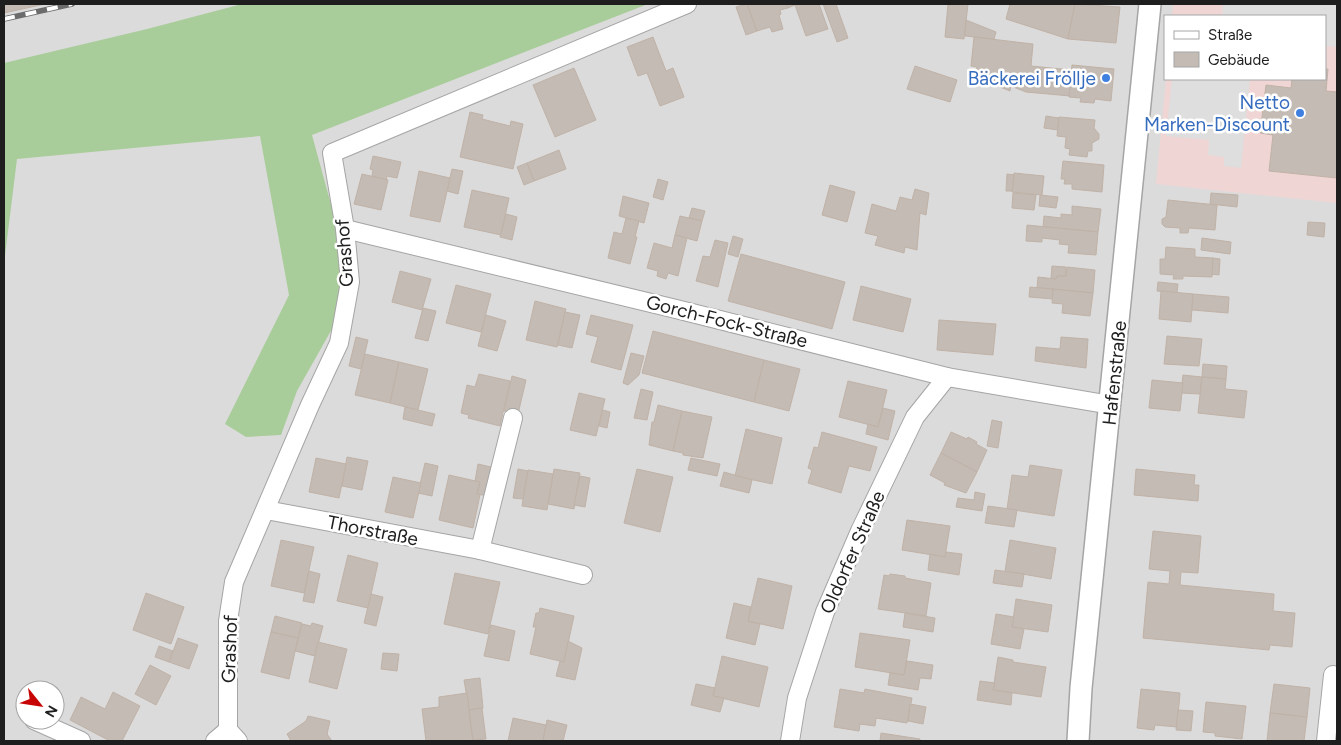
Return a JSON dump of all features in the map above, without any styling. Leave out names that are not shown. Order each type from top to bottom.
[{"type":"street","name":"Grashof","points":[[227,738],[228,621],[234,582],[310,405],[339,343],[350,282],[345,229],[332,153],[687,4]]},
{"type":"street","name":"Hafenstraße","points":[[1078,741],[1081,688],[1150,4]]},
{"type":"street","name":"Gorch-Fock-Straße","points":[[345,229],[667,306],[948,377],[1111,405]]},
{"type":"street","name":"Oldorfer Straße","points":[[790,741],[797,698],[825,612],[860,531],[915,417],[948,377]]},
{"type":"street","points":[[480,550],[513,418]]},
{"type":"street","name":"Thorstraße","points":[[266,510],[480,550],[583,575]]},
{"type":"street","points":[[1326,741],[1334,675]]},
{"type":"street","points":[[56,730],[81,741]]},
{"type":"shaded area","points":[[4,4],[1337,4],[1337,741],[4,741]]},
{"type":"shaded area","points":[[1173,4],[1337,4],[1337,203],[1156,184],[1166,80],[1326,80],[1326,15],[1172,15]]},
{"type":"shaded area","points":[[1223,4],[1337,4],[1337,47],[1326,46],[1326,15],[1222,15]]},
{"type":"shaded area","points":[[1172,80],[1250,80],[1241,168],[1224,166],[1224,157],[1208,155],[1209,140],[1166,136]]},
{"type":"green space","points":[[242,4],[648,4],[312,135],[338,230],[341,313],[297,391],[281,435],[246,437],[225,424],[289,295],[260,136],[17,159],[4,264],[4,63]]},
{"type":"building","points":[[4,4],[45,4],[4,13]]},
{"type":"building","points":[[747,4],[757,31],[746,35],[736,7]]},
{"type":"building","points":[[747,4],[786,4],[788,8],[780,10],[781,14],[779,15],[783,29],[772,32],[770,27],[757,31]]},
{"type":"building","points":[[786,4],[819,4],[828,29],[806,36],[795,5],[788,8]]},
{"type":"building","points":[[823,4],[836,4],[848,38],[837,42]]},
{"type":"building","points":[[948,4],[968,4],[964,39],[945,37]]},
{"type":"building","points":[[1010,4],[1075,4],[1068,39],[1006,19]]},
{"type":"building","points":[[1075,4],[1120,7],[1116,43],[1068,39]]},
{"type":"building","points":[[966,20],[996,32],[994,39],[965,36]]},
{"type":"building","points":[[653,37],[666,71],[673,68],[684,97],[660,106],[647,73],[638,76],[627,47]]},
{"type":"building","points":[[974,37],[1033,44],[1031,66],[1072,70],[1070,96],[1026,92],[1011,86],[1010,91],[975,77],[977,67],[971,66]]},
{"type":"building","points":[[1072,65],[1114,69],[1111,101],[1095,99],[1094,103],[1080,102],[1081,98],[1069,97]]},
{"type":"building","points":[[915,66],[957,80],[950,102],[907,89]]},
{"type":"building","points":[[574,68],[596,120],[555,137],[533,85]]},
{"type":"building","name":"Netto Marken-Discount","points":[[1326,69],[1328,69],[1326,91],[1337,92],[1337,178],[1269,171],[1273,135],[1260,133],[1266,85],[1291,88],[1292,80],[1326,80]]},
{"type":"building","points":[[470,112],[483,115],[482,119],[510,126],[511,121],[523,124],[513,169],[460,157]]},
{"type":"building","points":[[1046,116],[1059,118],[1058,130],[1044,128]]},
{"type":"building","points":[[1059,117],[1095,120],[1094,128],[1099,134],[1099,139],[1092,143],[1092,151],[1088,151],[1087,157],[1069,155],[1070,149],[1065,148],[1066,137],[1057,136]]},
{"type":"building","points":[[559,150],[566,169],[534,181],[527,163]]},
{"type":"building","points":[[373,156],[401,162],[397,178],[387,176],[386,180],[372,176],[373,170],[370,169]]},
{"type":"building","points":[[1063,161],[1104,165],[1102,192],[1072,189],[1072,184],[1064,184],[1065,179],[1061,179]]},
{"type":"building","points":[[527,163],[534,181],[524,185],[517,167]]},
{"type":"building","points":[[452,169],[463,171],[458,194],[447,191]]},
{"type":"building","points":[[419,171],[450,178],[440,222],[410,216]]},
{"type":"building","points":[[1014,173],[1044,176],[1042,195],[1012,192]]},
{"type":"building","points":[[362,174],[388,180],[381,210],[354,204]]},
{"type":"building","points":[[1007,174],[1014,175],[1012,191],[1006,191]]},
{"type":"building","points":[[658,179],[668,182],[663,200],[653,197]]},
{"type":"building","points":[[830,185],[855,192],[847,222],[822,215]]},
{"type":"building","points":[[915,189],[929,193],[926,215],[920,213],[917,250],[905,247],[904,253],[875,245],[878,236],[865,233],[872,204],[896,211],[900,197],[912,200]]},
{"type":"building","points":[[472,190],[509,198],[501,235],[464,227]]},
{"type":"building","points":[[1013,193],[1036,195],[1034,210],[1012,208]]},
{"type":"building","points":[[1211,193],[1238,195],[1237,207],[1210,204]]},
{"type":"building","points":[[1040,195],[1058,197],[1056,208],[1039,206]]},
{"type":"building","points":[[623,196],[649,203],[644,223],[619,216]]},
{"type":"building","points":[[1168,200],[1217,205],[1215,230],[1189,228],[1188,233],[1180,233],[1180,228],[1165,227],[1162,224],[1162,219],[1166,217]]},
{"type":"building","points":[[1072,206],[1101,209],[1098,232],[1043,227],[1044,216],[1061,218],[1061,214],[1072,215]]},
{"type":"building","points":[[692,208],[705,211],[702,221],[689,218]]},
{"type":"building","points":[[506,214],[517,217],[512,240],[500,237]]},
{"type":"building","points":[[680,216],[702,221],[697,241],[675,235]]},
{"type":"building","points":[[626,218],[639,221],[630,264],[608,258],[614,232],[622,234]]},
{"type":"building","points":[[1308,222],[1325,223],[1324,237],[1307,235]]},
{"type":"building","points":[[1027,225],[1098,232],[1096,255],[1068,253],[1069,245],[1059,244],[1060,240],[1042,238],[1042,242],[1026,241]]},
{"type":"building","points":[[675,235],[687,238],[678,276],[668,273],[666,279],[657,276],[658,271],[647,268],[654,243],[672,248]]},
{"type":"building","points":[[733,236],[743,239],[738,257],[728,254]]},
{"type":"building","points":[[1202,238],[1231,242],[1230,254],[1201,250]]},
{"type":"building","points":[[715,240],[728,243],[718,287],[696,281],[703,256],[710,257]]},
{"type":"building","points":[[1166,247],[1195,249],[1195,257],[1213,258],[1212,277],[1183,276],[1183,279],[1173,279],[1174,275],[1160,274],[1160,259],[1165,259]]},
{"type":"building","points":[[741,254],[845,282],[832,329],[728,301]]},
{"type":"building","points":[[1213,258],[1220,259],[1219,275],[1212,274]]},
{"type":"building","points":[[1052,266],[1066,267],[1066,276],[1057,276],[1056,279],[1051,278]]},
{"type":"building","points":[[1067,267],[1095,270],[1093,293],[1037,288],[1038,277],[1056,279],[1057,276],[1066,276]]},
{"type":"building","points":[[400,271],[431,279],[422,310],[392,302]]},
{"type":"building","points":[[1158,282],[1178,284],[1177,293],[1157,291]]},
{"type":"building","points":[[456,285],[491,294],[481,332],[446,323]]},
{"type":"building","points":[[861,286],[911,299],[903,332],[853,320]]},
{"type":"building","points":[[1030,287],[1053,289],[1053,299],[1029,297]]},
{"type":"building","points":[[1053,289],[1093,293],[1090,316],[1062,313],[1063,304],[1052,303]]},
{"type":"building","points":[[1161,291],[1193,294],[1191,322],[1159,319]]},
{"type":"building","points":[[1193,294],[1229,297],[1228,313],[1192,310]]},
{"type":"building","points":[[535,301],[566,309],[557,347],[526,340]]},
{"type":"building","points":[[423,308],[436,311],[428,341],[415,338]]},
{"type":"building","points":[[565,312],[580,315],[572,348],[558,345]]},
{"type":"building","points":[[486,315],[506,321],[497,351],[478,346]]},
{"type":"building","points":[[591,315],[633,325],[621,370],[591,362],[598,337],[586,334]]},
{"type":"building","points":[[939,320],[996,324],[993,355],[937,350]]},
{"type":"building","points":[[653,331],[764,360],[754,402],[642,373]]},
{"type":"building","points":[[1167,336],[1202,339],[1199,366],[1164,364]]},
{"type":"building","points":[[356,337],[368,340],[361,369],[349,366]]},
{"type":"building","points":[[1061,337],[1088,339],[1086,368],[1035,361],[1036,347],[1060,349]]},
{"type":"building","points":[[631,353],[644,356],[639,375],[628,385],[623,383]]},
{"type":"building","points":[[365,354],[399,362],[390,403],[355,395]]},
{"type":"building","points":[[764,360],[800,369],[789,411],[754,402]]},
{"type":"building","points":[[399,362],[428,369],[418,410],[390,403]]},
{"type":"building","points":[[1203,364],[1227,366],[1226,379],[1202,377]]},
{"type":"building","points":[[479,374],[510,381],[500,426],[468,418],[469,415],[461,413],[467,385],[475,387]]},
{"type":"building","points":[[1183,375],[1202,377],[1200,394],[1181,393]]},
{"type":"building","points":[[512,376],[526,380],[518,414],[504,411]]},
{"type":"building","points":[[1202,377],[1226,379],[1225,389],[1247,391],[1244,418],[1198,413]]},
{"type":"building","points":[[1152,380],[1183,383],[1180,411],[1149,408]]},
{"type":"building","points":[[848,381],[887,390],[878,427],[839,417]]},
{"type":"building","points":[[641,389],[653,392],[647,420],[634,418]]},
{"type":"building","points":[[579,393],[605,399],[596,436],[570,430]]},
{"type":"building","points":[[658,405],[682,411],[673,451],[649,445],[652,422],[654,422]]},
{"type":"building","points":[[405,407],[435,414],[432,426],[403,419]]},
{"type":"building","points":[[883,408],[895,411],[888,440],[866,434],[868,424],[878,427]]},
{"type":"building","points":[[603,410],[610,412],[607,428],[599,426]]},
{"type":"building","points":[[682,411],[712,417],[703,458],[683,455],[683,453],[673,451]]},
{"type":"building","points":[[992,420],[1002,422],[998,448],[987,446]]},
{"type":"building","points":[[746,429],[782,438],[772,484],[735,476]]},
{"type":"building","points":[[822,432],[877,447],[870,471],[849,466],[841,493],[808,483],[812,470],[808,468],[814,447],[818,448]]},
{"type":"building","points":[[951,432],[967,439],[968,437],[987,450],[977,472],[941,453]]},
{"type":"building","points":[[941,453],[977,472],[966,493],[944,485],[945,483],[930,475]]},
{"type":"building","points":[[347,457],[368,461],[362,490],[342,486]]},
{"type":"building","points":[[316,458],[346,464],[339,498],[309,492]]},
{"type":"building","points":[[691,458],[720,464],[717,476],[688,470]]},
{"type":"building","points":[[425,463],[438,466],[432,496],[418,493]]},
{"type":"building","points":[[478,464],[495,468],[488,496],[477,494],[480,482],[475,481]]},
{"type":"building","points":[[1030,465],[1062,470],[1054,516],[1007,509],[1012,475],[1028,477]]},
{"type":"building","points":[[518,469],[528,471],[523,499],[513,498]]},
{"type":"building","points":[[554,469],[580,473],[574,509],[548,504]]},
{"type":"building","points":[[637,469],[673,477],[660,532],[624,523]]},
{"type":"building","points":[[1136,469],[1195,475],[1194,485],[1199,485],[1198,501],[1134,495]]},
{"type":"building","points":[[528,470],[553,474],[547,510],[522,506]]},
{"type":"building","points":[[724,472],[752,480],[749,493],[720,486]]},
{"type":"building","points":[[449,475],[480,482],[477,494],[480,495],[473,528],[439,520]]},
{"type":"building","points":[[580,476],[590,478],[585,507],[574,505]]},
{"type":"building","points":[[393,477],[421,483],[413,518],[385,512]]},
{"type":"building","points":[[975,492],[985,494],[982,511],[956,507],[958,498],[974,500]]},
{"type":"building","points":[[988,506],[1017,510],[1014,527],[985,523]]},
{"type":"building","points":[[907,520],[950,526],[945,557],[902,550]]},
{"type":"building","points":[[1153,531],[1201,536],[1198,573],[1181,572],[1180,585],[1274,594],[1273,611],[1295,613],[1292,647],[1270,645],[1269,650],[1143,638],[1148,582],[1169,584],[1170,571],[1149,569]]},
{"type":"building","points":[[281,540],[314,547],[304,593],[271,586]]},
{"type":"building","points":[[1010,540],[1056,548],[1051,579],[1005,571]]},
{"type":"building","points":[[946,552],[962,554],[959,575],[928,570],[930,554],[945,557]]},
{"type":"building","points":[[348,555],[378,563],[368,608],[337,601]]},
{"type":"building","points":[[995,570],[1024,574],[1022,587],[993,583]]},
{"type":"building","points":[[309,571],[320,574],[314,603],[303,601]]},
{"type":"building","points":[[455,573],[500,582],[488,634],[444,624]]},
{"type":"building","points":[[890,574],[931,583],[926,616],[878,609],[884,575],[889,576]]},
{"type":"building","points":[[758,578],[792,586],[783,629],[748,621]]},
{"type":"building","points":[[146,593],[184,607],[171,644],[133,630]]},
{"type":"building","points":[[371,594],[383,597],[376,626],[364,623]]},
{"type":"building","points":[[1016,599],[1052,605],[1048,632],[1012,627]]},
{"type":"building","points":[[734,603],[751,607],[748,621],[760,624],[755,645],[726,638]]},
{"type":"building","points":[[540,608],[574,616],[564,662],[530,654],[536,627],[533,627],[536,613],[539,613]]},
{"type":"building","points":[[905,613],[935,618],[933,632],[903,627]]},
{"type":"building","points":[[996,614],[1014,617],[1012,627],[1024,629],[1020,649],[991,644]]},
{"type":"building","points":[[275,616],[302,623],[298,638],[271,632]]},
{"type":"building","points":[[312,623],[323,626],[315,656],[295,651],[302,624],[311,626]]},
{"type":"building","points":[[491,625],[515,631],[509,661],[484,656]]},
{"type":"building","points":[[271,632],[298,638],[289,679],[261,672]]},
{"type":"building","points":[[860,633],[910,640],[904,675],[855,667]]},
{"type":"building","points":[[178,638],[198,645],[189,669],[169,662]]},
{"type":"building","points":[[568,641],[582,648],[575,680],[556,676],[560,661],[564,662]]},
{"type":"building","points":[[318,642],[347,649],[337,689],[309,682]]},
{"type":"building","points":[[159,646],[173,651],[169,662],[155,657]]},
{"type":"building","points":[[383,653],[399,654],[397,671],[381,669]]},
{"type":"building","points":[[722,656],[768,667],[759,707],[713,696]]},
{"type":"building","points":[[998,657],[1013,660],[1013,662],[1046,667],[1041,697],[993,690]]},
{"type":"building","points":[[907,661],[933,665],[931,679],[920,678],[918,690],[888,685],[890,673],[904,675]]},
{"type":"building","points":[[150,665],[171,676],[156,705],[135,694]]},
{"type":"building","points":[[480,678],[483,708],[469,710],[464,680]]},
{"type":"building","points":[[980,681],[995,683],[993,690],[1012,693],[1011,705],[977,700]]},
{"type":"building","points":[[696,684],[715,688],[713,696],[724,698],[720,712],[691,705]]},
{"type":"building","points":[[1274,684],[1310,688],[1307,717],[1270,713]]},
{"type":"building","points":[[840,689],[864,693],[865,689],[912,698],[907,723],[876,718],[875,726],[860,724],[859,731],[834,727]]},
{"type":"building","points":[[1141,689],[1180,693],[1177,727],[1155,725],[1154,730],[1137,728]]},
{"type":"building","points":[[113,692],[140,706],[122,741],[110,741],[70,720],[81,697],[105,709]]},
{"type":"building","points":[[467,693],[473,741],[426,741],[422,709],[439,707],[439,697]]},
{"type":"building","points":[[1206,702],[1246,706],[1242,739],[1215,736],[1215,733],[1203,732]]},
{"type":"building","points":[[910,704],[926,707],[923,724],[908,721]]},
{"type":"building","points":[[482,708],[486,739],[473,740],[469,710]]},
{"type":"building","points":[[1178,710],[1193,711],[1191,731],[1176,730]]},
{"type":"building","points":[[1270,713],[1307,717],[1304,741],[1267,741]]},
{"type":"building","points":[[308,716],[330,721],[327,734],[332,741],[291,741],[287,734],[306,721]]},
{"type":"building","points":[[513,718],[546,725],[543,741],[508,741]]},
{"type":"building","points":[[547,720],[567,725],[563,741],[543,741]]},
{"type":"building","points":[[881,733],[920,739],[920,741],[880,741]]},
{"type":"railway","points":[[4,19],[72,4]]},
{"type":"place","name":"Bäckerei Fröllje","points":[[1106,78]]},
{"type":"place","name":"Netto Marken-Discount","points":[[1300,113]]}]
